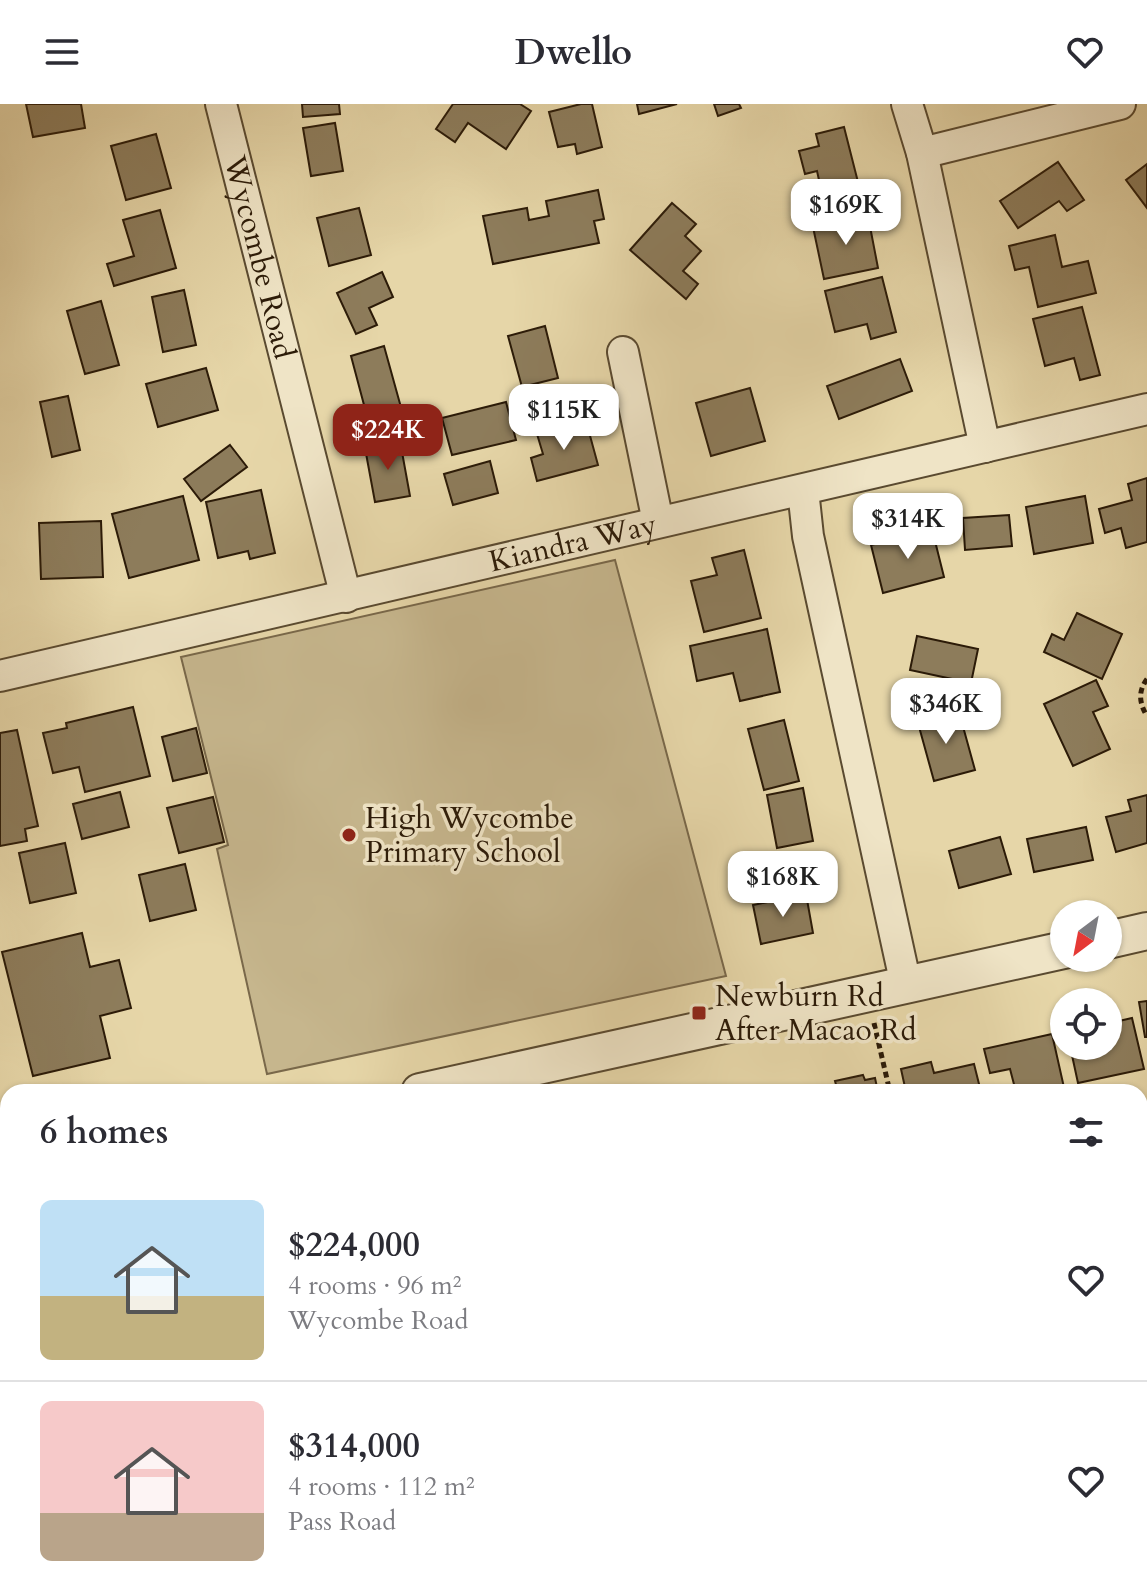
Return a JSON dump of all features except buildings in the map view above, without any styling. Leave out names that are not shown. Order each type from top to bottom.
[{"type":"street","name":"Wycombe Road","points":[[221,104],[346,597]]},
{"type":"street","points":[[907,104],[922,153],[985,447]]},
{"type":"street","points":[[922,153],[1120,104]]},
{"type":"street","points":[[623,352],[658,522]]},
{"type":"street","name":"Kiandra Way","points":[[0,676],[1147,409]]},
{"type":"street","points":[[803,490],[808,536],[906,985]]},
{"type":"street","points":[[1122,937],[1147,931]]},
{"type":"street","points":[[494,1084],[522,1081],[868,993],[1050,953]]},
{"type":"path","points":[[1147,679],[1141,689],[1141,701],[1147,716]]},
{"type":"path","points":[[868,993],[888,1084]]},
{"type":"shaded area","name":"High Wycombe Primary School","points":[[615,560],[726,976],[267,1074],[217,849],[228,845],[181,657]]},
{"type":"place","name":"High Wycombe Primary School","points":[[349,835]]},
{"type":"place","name":"Newburn Rd After Macao Rd","points":[[699,1013]]}]
